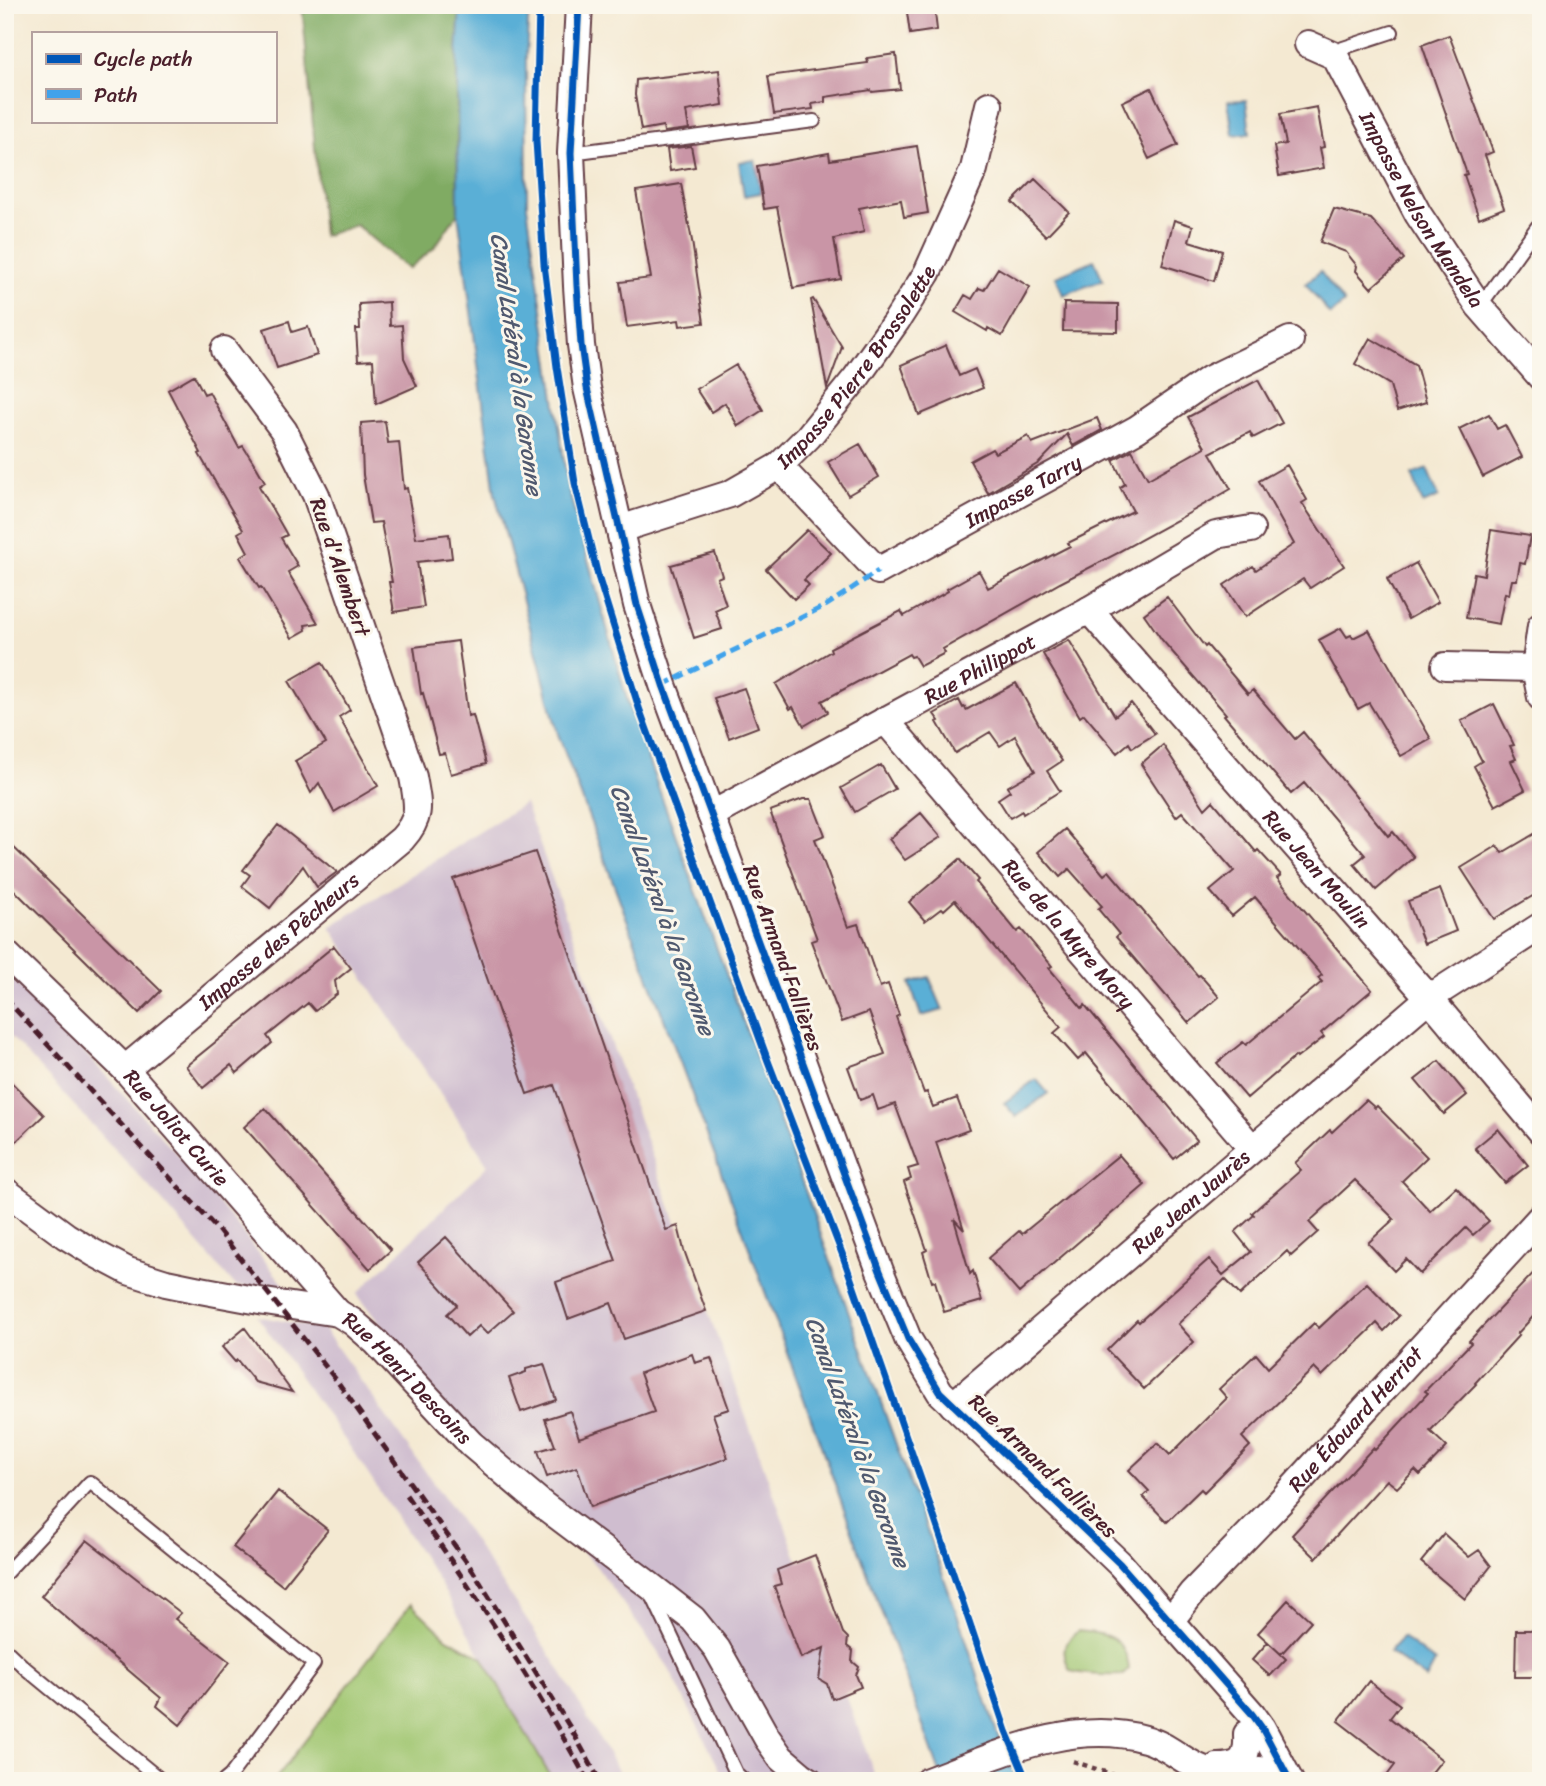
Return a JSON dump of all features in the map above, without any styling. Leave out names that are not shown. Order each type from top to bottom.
[{"type":"street","name":"Rue Armand Fallières","points":[[579,5],[571,153],[581,345],[587,387],[637,605],[663,685],[892,1301],[908,1339],[940,1392],[1120,1564],[1171,1620],[1262,1727],[1290,1781]]},
{"type":"street","points":[[1308,44],[1335,56]]},
{"type":"street","name":"Impasse Nelson Mandela","points":[[1335,56],[1418,214],[1479,306],[1541,377]]},
{"type":"street","name":"Impasse Pierre Brossolette","points":[[620,528],[730,494],[779,466],[808,438],[856,378],[927,273],[974,169],[989,105]]},
{"type":"street","name":"Impasse Tarry","points":[[779,466],[878,571],[1138,429],[1210,379],[1290,340]]},
{"type":"street","name":"Rue d'Alembert","points":[[225,350],[284,431],[316,495],[413,777],[418,803]]},
{"type":"street","name":"Rue Philippot","points":[[711,815],[1089,610],[1216,535],[1251,529]]},
{"type":"street","name":"Rue Jean Moulin","points":[[1089,610],[1429,998],[1541,1131]]},
{"type":"street","points":[[1541,626],[1535,668],[1541,696]]},
{"type":"street","points":[[1445,666],[1535,668]]},
{"type":"street","name":"Rue de la Myre Mory","points":[[885,720],[1252,1148]]},
{"type":"street","name":"Impasse des Pêcheurs","points":[[125,1069],[402,839],[414,824],[418,803]]},
{"type":"street","name":"Rue Jean Jaurès","points":[[953,1405],[1429,998],[1541,926]]},
{"type":"street","name":"Rue Joliot Curie","points":[[5,953],[125,1069],[338,1313]]},
{"type":"street","name":"Rue Henri Descoins","points":[[5,1191],[66,1236],[128,1271],[195,1289],[338,1313],[353,1322],[376,1342],[471,1444],[543,1505],[693,1619],[717,1649],[781,1758],[810,1781]]},
{"type":"street","name":"Rue Édouard Herriot","points":[[1171,1620],[1192,1593],[1280,1502],[1541,1217]]},
{"type":"street","points":[[1231,1690],[1247,1734],[1269,1777]]},
{"type":"street","points":[[928,1781],[1035,1742],[1096,1732],[1147,1739],[1180,1755],[1192,1774]]},
{"type":"street","points":[[1192,1774],[1236,1765],[1247,1752],[1247,1734]]},
{"type":"street","points":[[1192,1774],[1213,1772],[1269,1777]]},
{"type":"lane","points":[[1335,56],[1343,48],[1392,32]]},
{"type":"lane","points":[[571,153],[814,121]]},
{"type":"lane","points":[[1479,306],[1541,224]]},
{"type":"lane","points":[[5,1574],[90,1482],[314,1664],[224,1781]]},
{"type":"lane","points":[[644,1580],[736,1773],[745,1781]]},
{"type":"lane","points":[[5,1649],[162,1781]]},
{"type":"path","points":[[1035,1742],[1072,1761],[1128,1780]]},
{"type":"shaded area","points":[[525,803],[877,1781],[727,1781],[667,1665],[596,1566],[448,1413],[357,1294],[488,1165],[330,927]]},
{"type":"shaded area","points":[[5,971],[86,1054],[199,1178],[288,1290],[235,1286],[162,1201],[5,1030]]},
{"type":"shaded area","points":[[257,1316],[324,1329],[452,1509],[557,1665],[624,1781],[553,1781],[435,1575],[352,1450]]},
{"type":"green space","points":[[302,5],[460,5],[457,54],[458,213],[434,248],[408,269],[356,225],[323,236]]},
{"type":"green space","points":[[411,1604],[447,1638],[482,1657],[553,1781],[274,1781]]},
{"type":"green space","points":[[1078,1631],[1106,1636],[1119,1643],[1129,1669],[1123,1675],[1070,1671],[1065,1659],[1065,1649],[1068,1640]]},
{"type":"water","name":"Canal Latéral à la Garonne","points":[[460,5],[529,5],[526,58],[527,206],[568,488],[630,710],[811,1207],[997,1733],[1018,1781],[943,1781],[558,734],[495,494],[458,213],[457,54]]},
{"type":"water","points":[[1246,100],[1250,133],[1233,135],[1228,101]]},
{"type":"water","points":[[755,160],[761,193],[744,196],[739,162]]},
{"type":"water","points":[[1094,260],[1103,280],[1063,295],[1056,276]]},
{"type":"water","points":[[1320,271],[1344,303],[1330,315],[1306,284]]},
{"type":"water","points":[[1427,469],[1439,497],[1423,504],[1412,475]]},
{"type":"water","points":[[929,977],[943,1010],[921,1016],[910,983]]},
{"type":"water","points":[[1036,1079],[1048,1093],[1016,1117],[1004,1103]]},
{"type":"water","points":[[1402,1637],[1435,1662],[1426,1679],[1389,1652]]},
{"type":"building","points":[[906,5],[934,5],[937,30],[910,34]]},
{"type":"building","points":[[1449,35],[1493,152],[1485,155],[1504,208],[1479,218],[1464,175],[1467,174],[1422,45]]},
{"type":"building","points":[[896,54],[900,89],[825,97],[825,102],[812,104],[813,109],[774,114],[768,76],[868,63],[867,58]]},
{"type":"building","points":[[719,70],[723,105],[686,111],[689,129],[664,132],[663,126],[641,130],[635,95],[636,80]]},
{"type":"building","points":[[1151,88],[1178,145],[1149,159],[1122,102]]},
{"type":"building","points":[[1317,107],[1324,147],[1320,148],[1324,168],[1279,176],[1274,146],[1286,144],[1280,114]]},
{"type":"building","points":[[691,146],[695,167],[670,171],[667,149]]},
{"type":"building","points":[[917,146],[928,213],[904,217],[901,200],[859,208],[864,232],[834,239],[841,279],[793,288],[777,207],[764,209],[757,166],[829,153],[830,160]]},
{"type":"building","points":[[1035,179],[1069,212],[1046,236],[1012,202]]},
{"type":"building","points":[[681,184],[704,323],[680,326],[679,320],[627,327],[620,282],[651,278],[636,191]]},
{"type":"building","points":[[1334,209],[1371,219],[1404,259],[1371,288],[1356,271],[1357,266],[1346,252],[1320,242]]},
{"type":"building","points":[[1174,220],[1193,226],[1189,241],[1222,251],[1214,281],[1162,265]]},
{"type":"building","points":[[998,268],[1030,287],[1002,336],[988,328],[987,331],[955,312],[965,295],[972,299],[979,288],[984,290]]},
{"type":"building","points":[[813,299],[842,347],[827,388],[811,300]]},
{"type":"building","points":[[389,302],[390,326],[402,325],[404,358],[417,386],[376,404],[373,360],[358,361],[356,329],[360,329],[359,304]]},
{"type":"building","points":[[1064,303],[1118,304],[1118,332],[1063,331]]},
{"type":"building","points":[[289,321],[292,332],[308,327],[317,355],[277,368],[264,329]]},
{"type":"building","points":[[1370,338],[1416,365],[1426,402],[1397,411],[1390,385],[1355,364]]},
{"type":"building","points":[[946,345],[959,376],[975,369],[983,388],[919,415],[901,365]]},
{"type":"building","points":[[736,365],[763,410],[738,426],[725,403],[711,412],[696,389]]},
{"type":"building","points":[[194,375],[204,394],[209,392],[239,448],[243,446],[257,468],[265,482],[259,486],[287,535],[281,538],[298,566],[288,572],[318,623],[305,625],[306,630],[292,638],[240,557],[248,552],[238,533],[243,530],[199,454],[201,453],[168,390]]},
{"type":"building","points":[[1258,380],[1282,423],[1253,438],[1250,432],[1210,453],[1231,489],[943,649],[945,653],[920,666],[914,656],[909,654],[822,701],[828,712],[804,726],[793,707],[790,709],[776,684],[831,651],[830,648],[901,611],[904,616],[979,571],[988,588],[1070,546],[1068,543],[1133,511],[1120,487],[1125,484],[1113,460],[1132,450],[1148,479],[1205,447],[1188,417]]},
{"type":"building","points":[[1489,414],[1497,429],[1505,425],[1522,457],[1483,477],[1459,429]]},
{"type":"building","points":[[1097,418],[1102,430],[1073,446],[1067,434],[1039,463],[988,493],[970,461],[992,449],[995,453],[1028,436],[1032,443]]},
{"type":"building","points":[[385,421],[388,443],[399,442],[404,489],[407,488],[416,538],[449,534],[452,558],[417,562],[424,607],[394,612],[389,582],[392,582],[381,522],[371,523],[363,475],[361,423]]},
{"type":"building","points":[[860,444],[879,477],[848,495],[828,462]]},
{"type":"building","points":[[1287,465],[1307,500],[1302,503],[1344,566],[1310,588],[1303,579],[1245,617],[1224,585],[1253,566],[1256,570],[1294,544],[1259,481]]},
{"type":"building","points":[[807,530],[831,553],[804,580],[809,585],[794,599],[766,569]]},
{"type":"building","points":[[1491,530],[1530,536],[1525,564],[1520,563],[1517,580],[1512,580],[1509,594],[1505,593],[1499,624],[1466,618],[1474,573],[1484,575]]},
{"type":"building","points":[[715,553],[722,576],[717,578],[726,605],[715,610],[722,629],[694,638],[671,565]]},
{"type":"building","points":[[1416,563],[1438,602],[1408,619],[1387,579]]},
{"type":"building","points":[[1167,597],[1205,647],[1207,645],[1248,694],[1253,690],[1295,739],[1303,732],[1388,836],[1393,832],[1414,857],[1376,890],[1354,864],[1365,855],[1304,783],[1291,794],[1162,640],[1144,614]]},
{"type":"building","points":[[1341,628],[1347,637],[1351,635],[1353,638],[1369,630],[1431,739],[1401,756],[1369,703],[1358,709],[1319,640]]},
{"type":"building","points":[[1069,640],[1115,716],[1131,703],[1155,734],[1132,748],[1129,743],[1117,753],[1084,714],[1080,717],[1043,654]]},
{"type":"building","points":[[458,641],[468,716],[473,715],[486,764],[451,774],[445,753],[439,754],[423,693],[421,694],[414,647]]},
{"type":"building","points":[[322,662],[350,710],[339,717],[378,786],[334,812],[319,783],[311,793],[295,761],[326,743],[289,681]]},
{"type":"building","points":[[1016,683],[1062,761],[1047,771],[1060,791],[1023,814],[1022,811],[1010,818],[998,799],[1010,791],[1007,787],[1035,771],[1015,736],[1000,746],[990,732],[955,753],[934,714],[959,700],[966,710]]},
{"type":"building","points":[[744,688],[758,727],[729,738],[714,698]]},
{"type":"building","points":[[1494,704],[1514,745],[1510,746],[1516,759],[1511,761],[1525,790],[1495,806],[1474,766],[1482,761],[1461,721]]},
{"type":"building","points":[[1163,745],[1205,809],[1213,801],[1256,852],[1258,850],[1281,875],[1277,878],[1372,990],[1321,1033],[1324,1037],[1297,1058],[1296,1056],[1247,1098],[1217,1063],[1243,1042],[1246,1045],[1322,982],[1318,978],[1322,975],[1255,897],[1232,916],[1210,891],[1234,871],[1182,812],[1176,817],[1141,764]]},
{"type":"building","points":[[881,765],[895,789],[855,812],[841,788]]},
{"type":"building","points":[[803,799],[811,799],[825,835],[815,839],[848,927],[858,924],[880,987],[888,984],[899,1015],[896,1017],[924,1093],[927,1092],[933,1107],[957,1098],[969,1130],[936,1142],[964,1230],[954,1219],[970,1274],[973,1271],[982,1301],[944,1312],[935,1281],[932,1282],[923,1252],[927,1250],[904,1182],[911,1179],[908,1169],[918,1166],[895,1104],[878,1110],[873,1095],[860,1100],[848,1067],[885,1054],[869,1012],[842,1022],[811,941],[817,939],[770,811]]},
{"type":"building","points":[[921,813],[941,837],[905,860],[889,839]]},
{"type":"building","points":[[278,825],[337,872],[317,887],[303,866],[270,908],[242,886],[250,875],[243,870]]},
{"type":"building","points":[[1065,829],[1104,875],[1109,871],[1219,997],[1189,1023],[1116,937],[1119,934],[1098,909],[1102,906],[1069,869],[1060,877],[1038,852]]},
{"type":"building","points":[[1541,830],[1541,891],[1494,919],[1461,868],[1497,846],[1502,853]]},
{"type":"building","points":[[5,839],[161,991],[139,1013],[5,881]]},
{"type":"building","points":[[535,852],[666,1230],[678,1226],[706,1311],[624,1339],[611,1303],[568,1319],[556,1282],[616,1261],[554,1085],[527,1094],[453,879]]},
{"type":"building","points":[[960,859],[1017,932],[1021,929],[1082,1008],[1085,1005],[1197,1140],[1174,1159],[1086,1053],[1078,1060],[1054,1033],[1061,1027],[955,900],[925,921],[909,902]]},
{"type":"building","points":[[1440,889],[1456,931],[1424,944],[1408,901]]},
{"type":"building","points":[[334,946],[351,968],[335,981],[337,994],[315,1011],[308,1003],[267,1036],[272,1043],[237,1073],[231,1065],[203,1088],[186,1066]]},
{"type":"building","points":[[1439,1061],[1467,1095],[1444,1114],[1415,1080]]},
{"type":"building","points":[[5,1076],[44,1115],[5,1152]]},
{"type":"building","points":[[1366,1100],[1375,1108],[1377,1106],[1427,1157],[1402,1181],[1430,1211],[1456,1187],[1489,1221],[1473,1235],[1466,1228],[1420,1274],[1406,1259],[1394,1271],[1368,1243],[1394,1219],[1355,1180],[1309,1222],[1318,1232],[1291,1256],[1287,1251],[1240,1295],[1225,1279],[1178,1324],[1194,1342],[1144,1389],[1107,1350],[1137,1320],[1139,1322],[1209,1259],[1223,1275],[1251,1252],[1235,1232],[1254,1215],[1252,1213],[1301,1170],[1295,1163]]},
{"type":"building","points":[[265,1108],[391,1250],[370,1269],[244,1127]]},
{"type":"building","points":[[1498,1129],[1528,1165],[1505,1183],[1475,1148]]},
{"type":"building","points":[[1119,1155],[1145,1185],[1019,1293],[988,1258],[1019,1231],[1022,1234]]},
{"type":"building","points":[[446,1237],[513,1311],[487,1334],[479,1326],[467,1337],[447,1314],[457,1305],[418,1262]]},
{"type":"building","points":[[1541,1265],[1541,1308],[1476,1384],[1430,1431],[1447,1447],[1420,1475],[1415,1470],[1397,1488],[1387,1480],[1316,1558],[1292,1535],[1428,1393],[1425,1391],[1471,1343],[1469,1341]]},
{"type":"building","points":[[1367,1283],[1399,1316],[1384,1331],[1377,1323],[1322,1376],[1314,1368],[1242,1437],[1250,1446],[1204,1492],[1201,1489],[1167,1522],[1143,1497],[1149,1491],[1129,1470],[1158,1443],[1170,1455],[1227,1398],[1219,1389],[1256,1354],[1268,1368],[1314,1323],[1319,1328]]},
{"type":"building","points":[[245,1328],[292,1392],[255,1382],[222,1347]]},
{"type":"building","points":[[692,1354],[695,1363],[711,1358],[729,1409],[713,1414],[728,1458],[590,1507],[577,1467],[547,1477],[538,1451],[555,1446],[545,1419],[570,1411],[579,1438],[654,1412],[640,1373]]},
{"type":"building","points":[[544,1364],[556,1400],[521,1412],[509,1378]]},
{"type":"building","points":[[278,1491],[328,1530],[283,1586],[233,1547]]},
{"type":"building","points":[[1444,1534],[1469,1557],[1479,1550],[1491,1566],[1465,1599],[1421,1562]]},
{"type":"building","points":[[87,1540],[181,1613],[175,1619],[230,1662],[180,1725],[157,1706],[161,1698],[41,1596]]},
{"type":"building","points":[[815,1555],[843,1633],[848,1638],[847,1646],[853,1651],[852,1661],[859,1667],[856,1675],[861,1687],[832,1699],[827,1684],[819,1679],[824,1648],[801,1658],[774,1586],[781,1584],[777,1570]]},
{"type":"building","points":[[1288,1600],[1311,1621],[1281,1654],[1258,1633]]},
{"type":"building","points":[[1516,1630],[1541,1630],[1541,1677],[1515,1677]]},
{"type":"building","points":[[1268,1642],[1286,1659],[1270,1676],[1252,1660]]},
{"type":"building","points":[[1369,1681],[1400,1705],[1390,1718],[1442,1760],[1425,1781],[1383,1781],[1395,1765],[1338,1721]]},
{"type":"railway","points":[[5,998],[218,1230],[337,1381],[473,1571],[600,1781]]},
{"type":"railway","points":[[406,1495],[500,1635],[588,1781]]},
{"type":"marked path","points":[[663,685],[827,605],[878,571]]},
{"type":"cycle path","points":[[539,5],[536,141],[544,264],[575,483],[598,576],[639,708],[768,1061],[843,1256],[1006,1731],[1027,1781]]},
{"type":"cycle path","points":[[579,5],[571,153],[581,345],[587,388],[637,605],[663,685],[880,1271],[908,1339],[940,1392],[1120,1564],[1252,1714],[1290,1781]]}]
